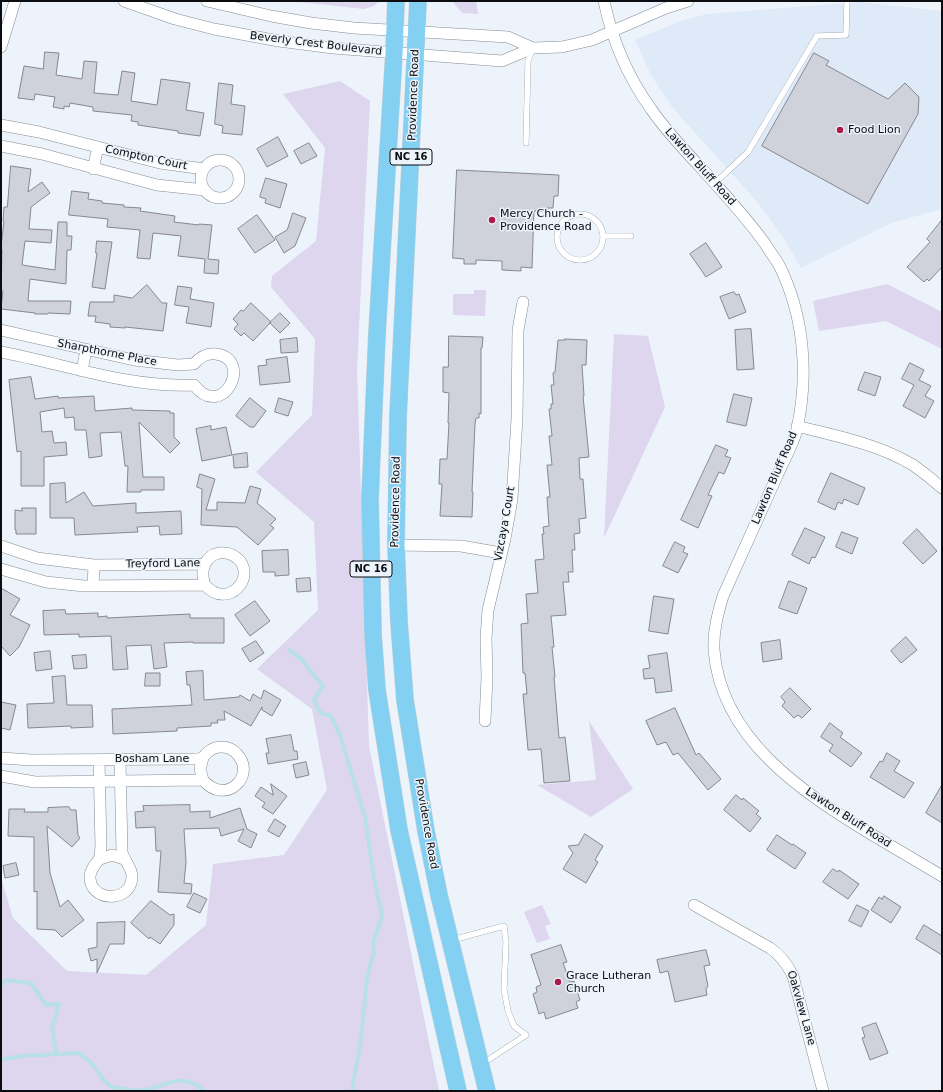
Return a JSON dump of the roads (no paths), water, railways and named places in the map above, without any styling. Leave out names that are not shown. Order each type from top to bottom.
[{"type":"main road","name":"Providence Road","points":[[396,1],[377,333],[370,499],[373,634],[377,690],[399,830],[458,1091]]},
{"type":"main road","name":"Providence Road","points":[[418,1],[398,409],[396,545],[399,622],[405,700],[426,831],[439,895],[487,1091]]},
{"type":"street","points":[[1,47],[16,1]]},
{"type":"street","name":"Beverly Crest Boulevard","points":[[124,1],[175,19],[214,29],[278,41],[333,48],[502,61],[533,48]]},
{"type":"street","name":"Beverly Crest Boulevard","points":[[207,1],[272,16],[311,23],[354,28],[508,37],[533,48]]},
{"type":"street","name":"Lawton Bluff Road","points":[[604,1],[612,31],[632,78],[650,108],[671,135],[756,231],[778,264],[790,291],[798,319],[803,349],[804,378],[797,431],[723,596],[717,616],[714,638],[715,656],[720,680],[734,714],[749,738],[768,760],[798,786],[833,811],[942,876]]},
{"type":"street","points":[[533,48],[562,48],[592,40],[666,8],[688,1]]},
{"type":"street","name":"Compton Court","points":[[1,125],[39,132],[160,163],[204,169],[213,161],[225,160],[235,167],[239,178],[236,189],[232,194],[226,197],[214,197],[205,190],[157,185],[93,169],[42,154],[1,146]]},
{"type":"street","points":[[93,169],[98,147]]},
{"type":"street","points":[[204,169],[201,180],[205,190]]},
{"type":"street","name":"Vizcaya Court","points":[[485,721],[486,638],[488,617],[512,499],[517,419],[518,330],[523,302]]},
{"type":"street","name":"Sharpthorne Place","points":[[1,330],[134,360],[180,365],[194,364],[205,355],[219,355],[230,362],[234,375],[233,382],[224,393],[218,396],[211,396],[204,394],[194,385],[153,384],[115,378],[1,352]]},
{"type":"street","points":[[82,371],[86,350]]},
{"type":"street","points":[[194,364],[192,371],[194,385]]},
{"type":"street","points":[[797,426],[851,440],[885,452],[913,465],[942,488]]},
{"type":"street","points":[[396,545],[461,546],[501,553]]},
{"type":"street","name":"Treyford Lane","points":[[1,546],[37,558],[94,565],[204,564],[214,555],[228,553],[239,560],[244,573],[240,586],[229,594],[223,594],[215,593],[205,585],[93,586],[46,582],[1,569]]},
{"type":"street","points":[[204,564],[202,578],[205,585]]},
{"type":"street","points":[[93,586],[94,565]]},
{"type":"street","name":"Bosham Lane","points":[[1,758],[32,760],[194,759],[203,758],[208,752],[215,748],[222,747],[230,748],[236,752],[241,758],[244,769],[241,780],[236,786],[222,791],[214,790],[203,780],[35,782],[1,776]]},
{"type":"street","points":[[203,758],[200,769],[203,780]]},
{"type":"street","points":[[99,760],[100,859]]},
{"type":"street","points":[[120,760],[122,852],[124,859]]},
{"type":"street","points":[[112,855],[124,859],[129,864],[132,871],[132,878],[130,885],[121,895],[107,897],[95,890],[91,884],[90,876],[93,865],[100,859],[112,855]]},
{"type":"street","name":"Oakview Lane","points":[[694,905],[777,952],[787,963],[793,976],[823,1091]]},
{"type":"lane","points":[[715,183],[748,152],[817,36],[846,35],[847,1]]},
{"type":"lane","points":[[526,143],[528,61],[533,48]]},
{"type":"lane","points":[[578,214],[586,214],[598,222],[602,229],[603,236],[602,244],[593,256],[578,260],[564,254],[557,240],[557,233],[564,220],[571,215],[578,214]]},
{"type":"lane","points":[[603,236],[630,236]]},
{"type":"lane","points":[[450,941],[504,926],[506,942],[504,989],[508,1011],[514,1026],[526,1035],[480,1065]]},
{"type":"waterway","points":[[289,650],[302,660],[323,686],[314,700],[321,713],[330,715],[340,735],[365,817],[373,872],[382,916],[373,943],[374,952],[367,977],[361,1039],[352,1091]]},
{"type":"waterway","points":[[1,985],[6,980],[31,983],[46,1005],[59,1004],[52,1028],[56,1054]]},
{"type":"waterway","points":[[1,1060],[20,1056],[79,1053],[91,1063],[102,1078],[113,1087],[128,1090],[144,1090],[168,1083],[182,1081],[196,1085],[204,1091]]},
{"type":"place","name":"Food Lion","points":[[840,130]]},
{"type":"place","name":"Mercy Church - Providence Road","points":[[492,220]]},
{"type":"place","name":"Grace Lutheran Church","points":[[558,982]]}]
